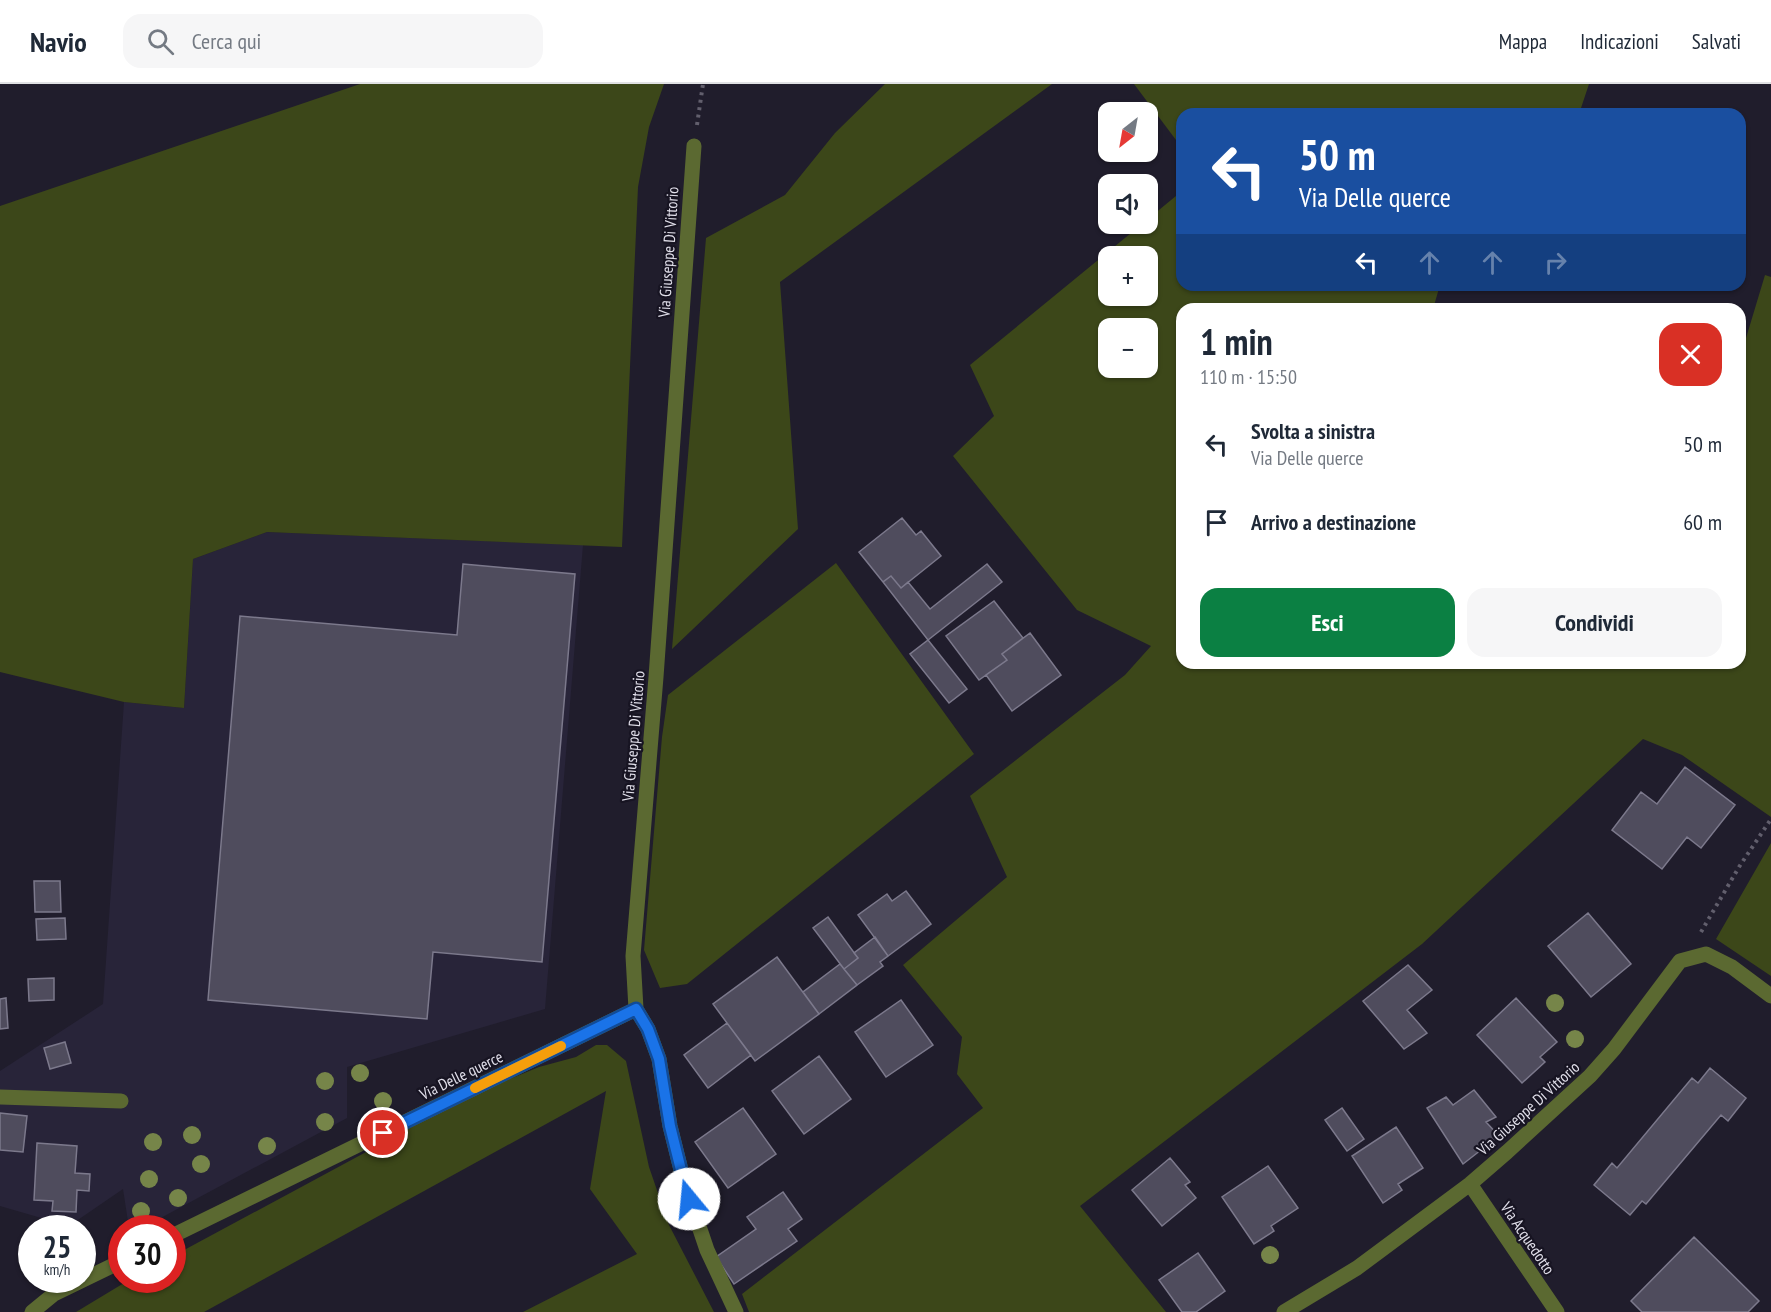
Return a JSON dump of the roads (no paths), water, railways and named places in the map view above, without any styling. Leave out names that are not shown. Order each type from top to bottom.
[{"type":"street","name":"Via Giuseppe Di Vittorio","points":[[694,146],[657,665],[633,956],[636,1009],[648,1029],[659,1059],[670,1126],[684,1182],[707,1250],[736,1312]]},
{"type":"street","name":"Via Giuseppe Di Vittorio","points":[[1284,1312],[1357,1268],[1470,1184],[1507,1152],[1590,1076],[1614,1049],[1680,961],[1706,954],[1721,960],[1771,996]]},
{"type":"street","name":"Via Delle querce","points":[[186,1229],[636,1009]]},
{"type":"street","points":[[0,1097],[121,1101]]},
{"type":"street","name":"Via Acquedotto","points":[[1470,1184],[1557,1312]]},
{"type":"street","points":[[32,1312],[54,1294],[108,1268]]}]
